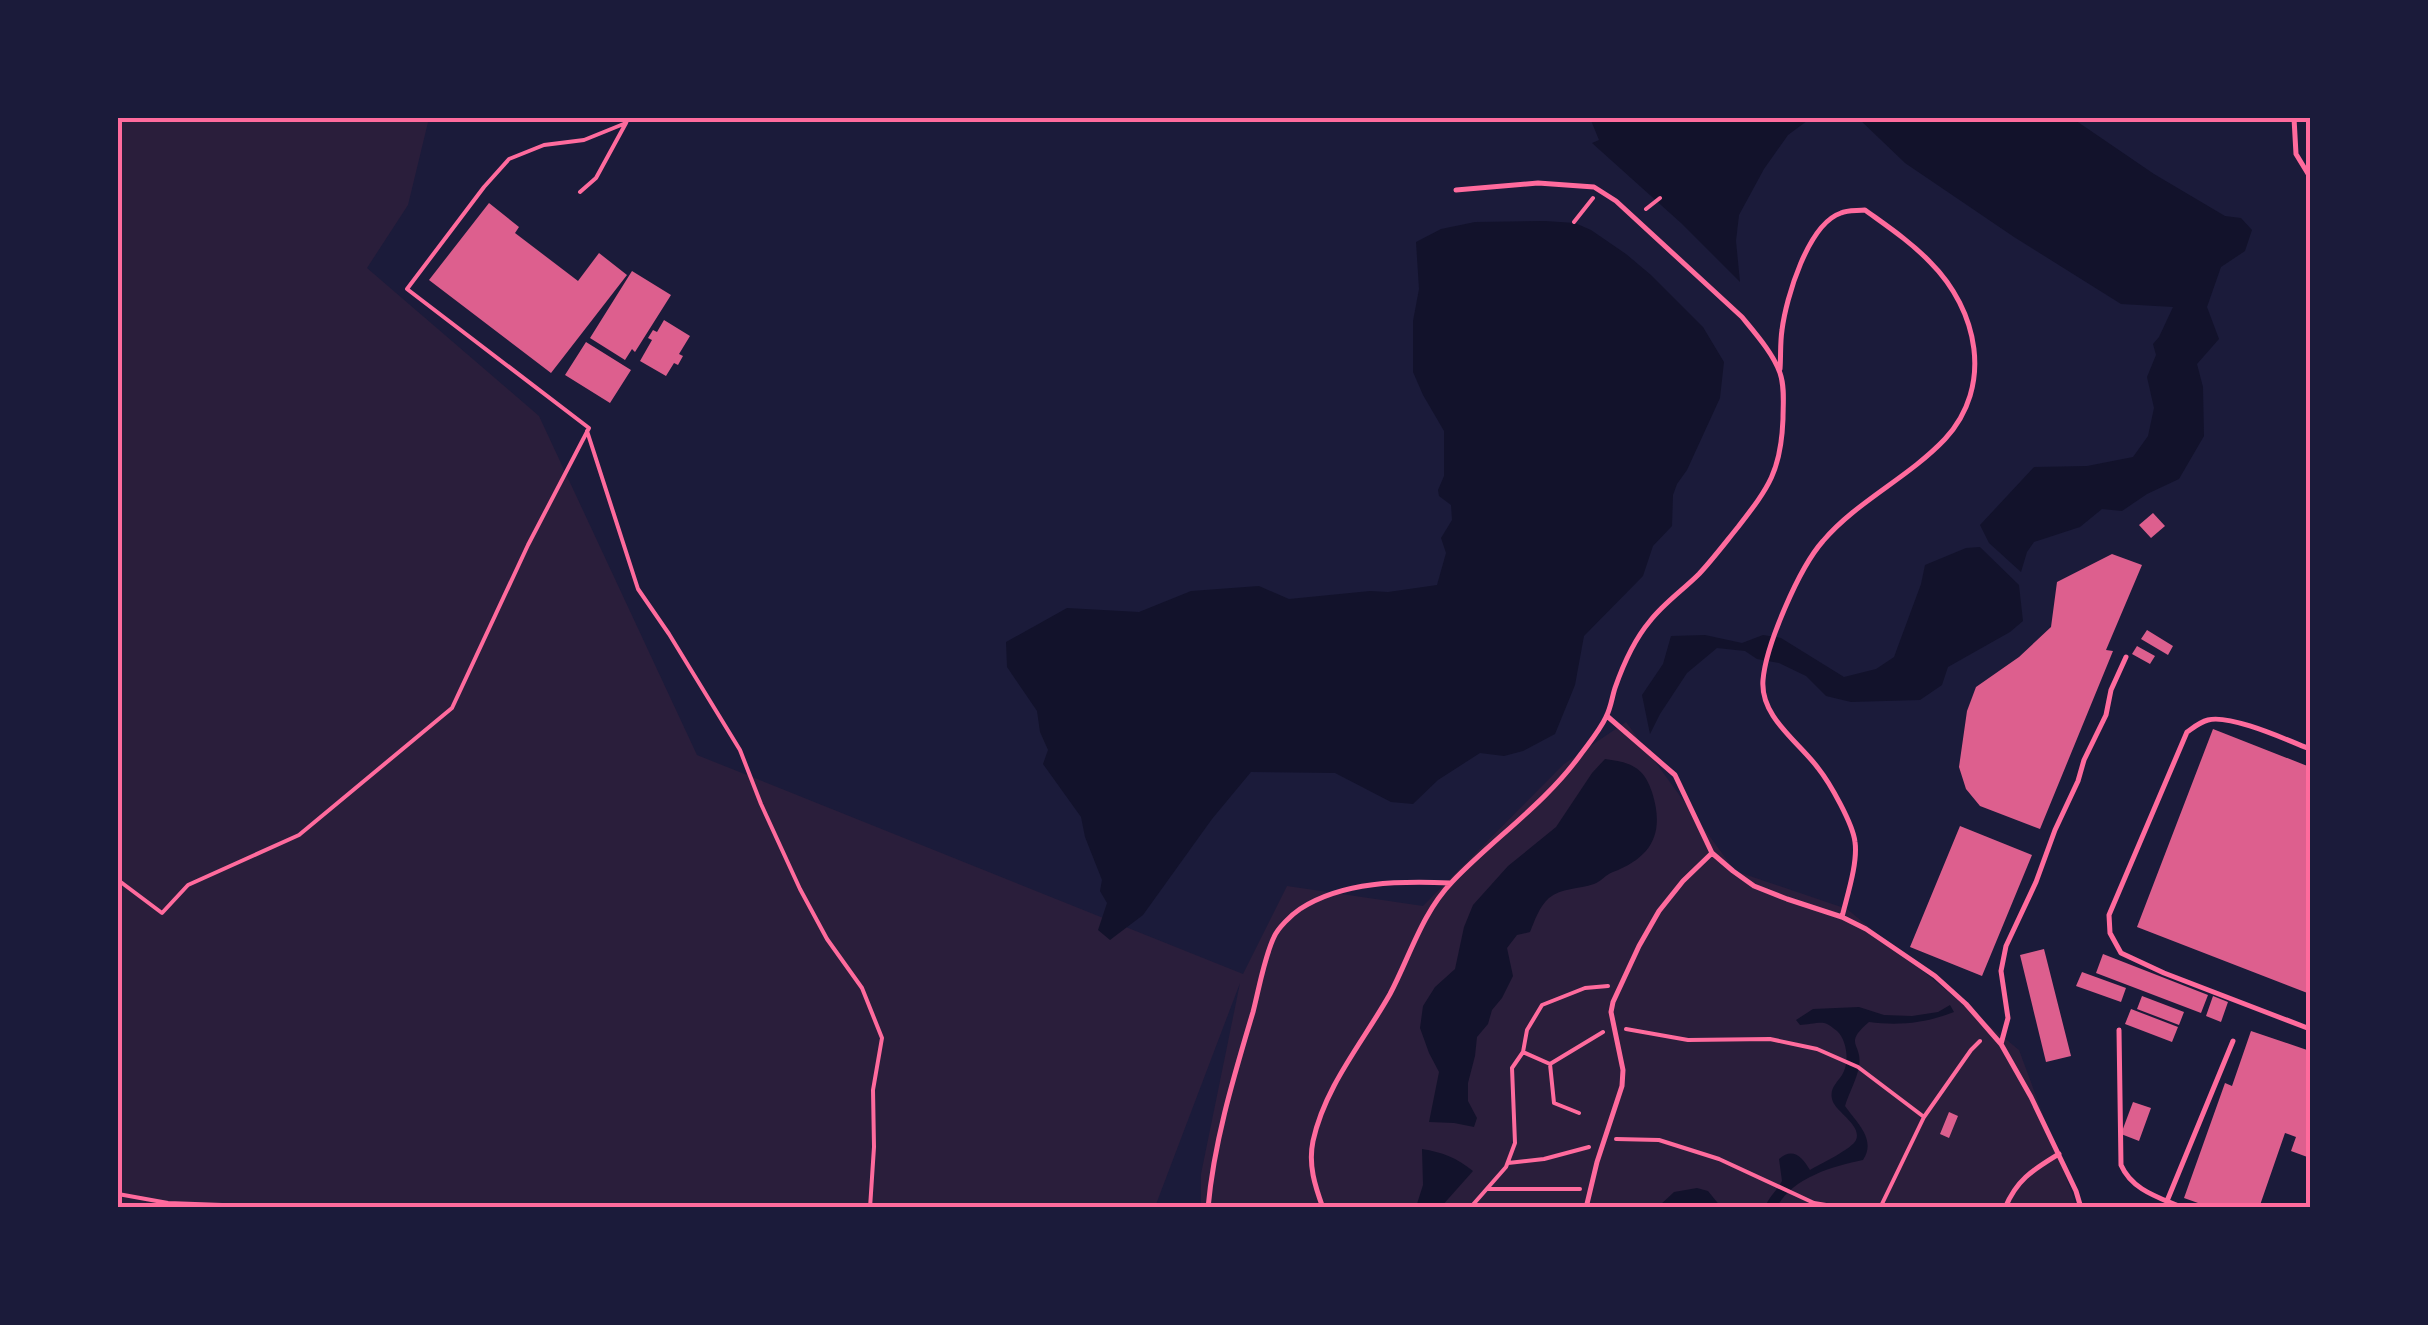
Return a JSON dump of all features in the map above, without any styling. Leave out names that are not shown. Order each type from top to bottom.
[{"type":"lane","points":[[2294,118],[2296,154],[2310,177]]},
{"type":"lane","points":[[1456,190],[1538,183],[1599,190],[1616,201],[1742,318],[1780,372]]},
{"type":"lane","points":[[1323,1208],[1311,1165],[1314,1141],[1344,1066],[1386,1001],[1428,913],[1450,883],[1554,788],[1580,756],[1607,716],[1625,663],[1640,634],[1652,617],[1720,551],[1772,480],[1782,440],[1782,330],[1789,295],[1821,226],[1840,213],[1864,210],[1930,261],[1951,287],[1968,318],[1975,362],[1966,409],[1943,441],[1822,542],[1798,582],[1777,630],[1763,677],[1770,710],[1818,768],[1836,797],[1855,842],[1842,917]]},
{"type":"lane","points":[[2001,1044],[2008,1018],[2000,971],[2006,946],[2106,715],[2111,690],[2126,658]]},
{"type":"lane","points":[[1607,716],[1675,775],[1712,852],[1732,871],[1754,886],[1842,917],[1890,944],[1935,976],[1991,1030],[2031,1097],[2081,1208]]},
{"type":"lane","points":[[2310,749],[2230,720],[2212,718],[2187,732],[2109,915],[2110,933],[2121,954],[2310,1028]]},
{"type":"lane","points":[[1586,1208],[1622,1086],[1623,1070],[1611,1012],[1639,946],[1659,911],[1712,852]]},
{"type":"lane","points":[[1208,1208],[1227,1106],[1274,935],[1297,910],[1335,894],[1406,881],[1450,883]]},
{"type":"lane","points":[[2118,1030],[2121,1164],[2127,1178],[2140,1188],[2183,1208]]},
{"type":"lane","points":[[2166,1200],[2233,1041]]},
{"type":"lane","points":[[2005,1208],[2022,1179],[2059,1154]]},
{"type":"path","points":[[580,192],[596,178],[627,120]]},
{"type":"path","points":[[627,120],[584,140],[544,146],[509,159],[407,289],[589,428],[638,589],[740,750],[800,889],[827,939],[862,988],[882,1038],[874,1090],[870,1208]]},
{"type":"path","points":[[1574,222],[1599,190]]},
{"type":"path","points":[[1635,219],[1660,198]]},
{"type":"path","points":[[118,880],[162,913],[188,885],[299,835],[452,708],[528,545],[587,431]]},
{"type":"path","points":[[1470,1208],[1508,1162],[1515,1143],[1512,1068],[1542,1005],[1584,988],[1621,984]]},
{"type":"path","points":[[1550,1064],[1613,1027],[1688,1040],[1770,1038],[1817,1049],[1858,1068],[1924,1117]]},
{"type":"path","points":[[1880,1208],[1924,1117],[1971,1050],[1991,1030]]},
{"type":"path","points":[[1522,1052],[1550,1064]]},
{"type":"path","points":[[1550,1064],[1554,1103],[1579,1113]]},
{"type":"path","points":[[1508,1162],[1544,1159],[1605,1139],[1659,1140],[1719,1158],[1814,1203],[1844,1208]]},
{"type":"path","points":[[1487,1189],[1589,1190]]},
{"type":"path","points":[[118,1194],[168,1203],[308,1208]]},
{"type":"shaded area","points":[[118,118],[429,118],[408,205],[367,268],[539,416],[697,755],[1243,974],[1287,886],[1423,906],[1564,764],[1626,722],[1735,871],[1847,909],[2019,1050],[2077,1207],[1201,1207],[1201,1174],[1240,983],[1155,1207],[118,1207]]},
{"type":"shaded area","points":[[1590,118],[1811,118],[1788,135],[1739,215],[1736,241],[1740,282],[1592,143],[1599,140]]},
{"type":"shaded area","points":[[1858,118],[2072,118],[2154,174],[2225,216],[2241,218],[2252,230],[2245,251],[2221,267],[2207,307],[2219,339],[2197,364],[2203,387],[2204,436],[2179,479],[2122,511],[2102,509],[2080,527],[2034,542],[2021,572],[1989,543],[1980,525],[2034,467],[2087,466],[2133,457],[2148,436],[2154,408],[2147,377],[2156,355],[2153,344],[2173,307],[2121,304],[1905,163]]},
{"type":"shaded area","points":[[1475,222],[1575,223],[1626,254],[1703,327],[1724,362],[1720,398],[1673,495],[1672,526],[1653,546],[1643,576],[1584,636],[1575,685],[1555,734],[1504,756],[1480,753],[1438,780],[1413,804],[1391,802],[1335,773],[1251,772],[1143,915],[1110,940],[1098,930],[1107,903],[1100,891],[1102,880],[1081,817],[1043,764],[1048,750],[1037,711],[1007,667],[1006,642],[1067,608],[1139,612],[1191,591],[1259,586],[1289,599],[1437,585],[1446,553],[1441,538],[1452,520],[1451,505],[1439,496],[1438,490],[1444,476],[1444,431],[1413,372],[1413,321],[1419,289],[1416,242],[1441,229]]},
{"type":"shaded area","points":[[1980,547],[2019,585],[2023,621],[1948,667],[1942,685],[1920,700],[1851,702],[1826,696],[1806,676],[1779,663],[1757,659],[1745,651],[1717,648],[1687,673],[1650,734],[1642,695],[1663,664],[1671,636],[1705,635],[1742,643],[1763,635],[1781,638],[1844,677],[1876,669],[1894,657],[1925,565],[1966,548]]},
{"type":"shaded area","points":[[1605,759],[1635,767],[1649,784],[1657,820],[1652,842],[1637,859],[1597,883],[1549,898],[1530,932],[1517,935],[1507,948],[1513,976],[1477,1037],[1468,1083],[1468,1101],[1477,1118],[1474,1127],[1429,1122],[1439,1072],[1420,1028],[1423,1006],[1435,987],[1455,969],[1473,905],[1508,866],[1556,827]]},
{"type":"shaded area","points":[[1950,1005],[1954,1012],[1933,1019],[1869,1022],[1861,1030],[1855,1040],[1858,1071],[1845,1106],[1866,1138],[1863,1160],[1814,1175],[1793,1188],[1777,1207],[1765,1208],[1782,1181],[1779,1159],[1797,1155],[1810,1170],[1849,1148],[1857,1135],[1832,1097],[1846,1064],[1843,1040],[1826,1024],[1800,1025],[1796,1020],[1813,1009],[1859,1007],[1884,1015],[1912,1016],[1938,1012]]},
{"type":"shaded area","points":[[1422,1149],[1449,1156],[1473,1171],[1441,1207],[1416,1207],[1423,1185]]},
{"type":"shaded area","points":[[1697,1188],[1708,1191],[1721,1207],[1699,1203],[1694,1207],[1658,1207],[1674,1192]]},
{"type":"building","points":[[489,203],[519,227],[515,233],[578,281],[599,253],[627,275],[551,373],[429,280]]},
{"type":"building","points":[[632,271],[671,295],[635,352],[632,349],[625,360],[590,338]]},
{"type":"building","points":[[664,320],[690,336],[679,354],[683,356],[678,365],[674,363],[666,376],[640,361],[652,340],[648,338]]},
{"type":"building","points":[[586,342],[631,370],[610,403],[565,375]]},
{"type":"building","points":[[2153,513],[2165,526],[2151,538],[2139,525]]},
{"type":"building","points":[[2112,554],[2142,565],[2106,650],[2113,651],[2040,829],[1980,806],[1966,789],[1959,767],[1967,711],[1976,687],[2019,657],[2051,627],[2057,582]]},
{"type":"building","points":[[2147,630],[2173,646],[2168,655],[2141,639]]},
{"type":"building","points":[[2137,646],[2155,656],[2150,664],[2132,654]]},
{"type":"building","points":[[2213,729],[2310,767],[2310,994],[2137,927]]},
{"type":"building","points":[[1960,826],[2032,855],[1982,976],[1910,947]]},
{"type":"building","points":[[2044,949],[2071,1056],[2046,1062],[2020,955]]},
{"type":"building","points":[[2103,954],[2208,995],[2201,1013],[2096,973]]},
{"type":"building","points":[[2082,972],[2126,988],[2121,1002],[2076,986]]},
{"type":"building","points":[[2142,996],[2184,1012],[2179,1025],[2137,1009]]},
{"type":"building","points":[[2213,996],[2228,1002],[2221,1022],[2206,1016]]},
{"type":"building","points":[[2131,1009],[2178,1027],[2172,1042],[2125,1024]]},
{"type":"building","points":[[2251,1031],[2310,1051],[2310,1158],[2291,1151],[2296,1137],[2285,1133],[2259,1208],[2212,1208],[2184,1198],[2225,1083],[2232,1086]]},
{"type":"building","points":[[2133,1102],[2151,1108],[2139,1141],[2121,1134]]},
{"type":"building","points":[[1949,1112],[1958,1116],[1949,1138],[1940,1134]]}]
